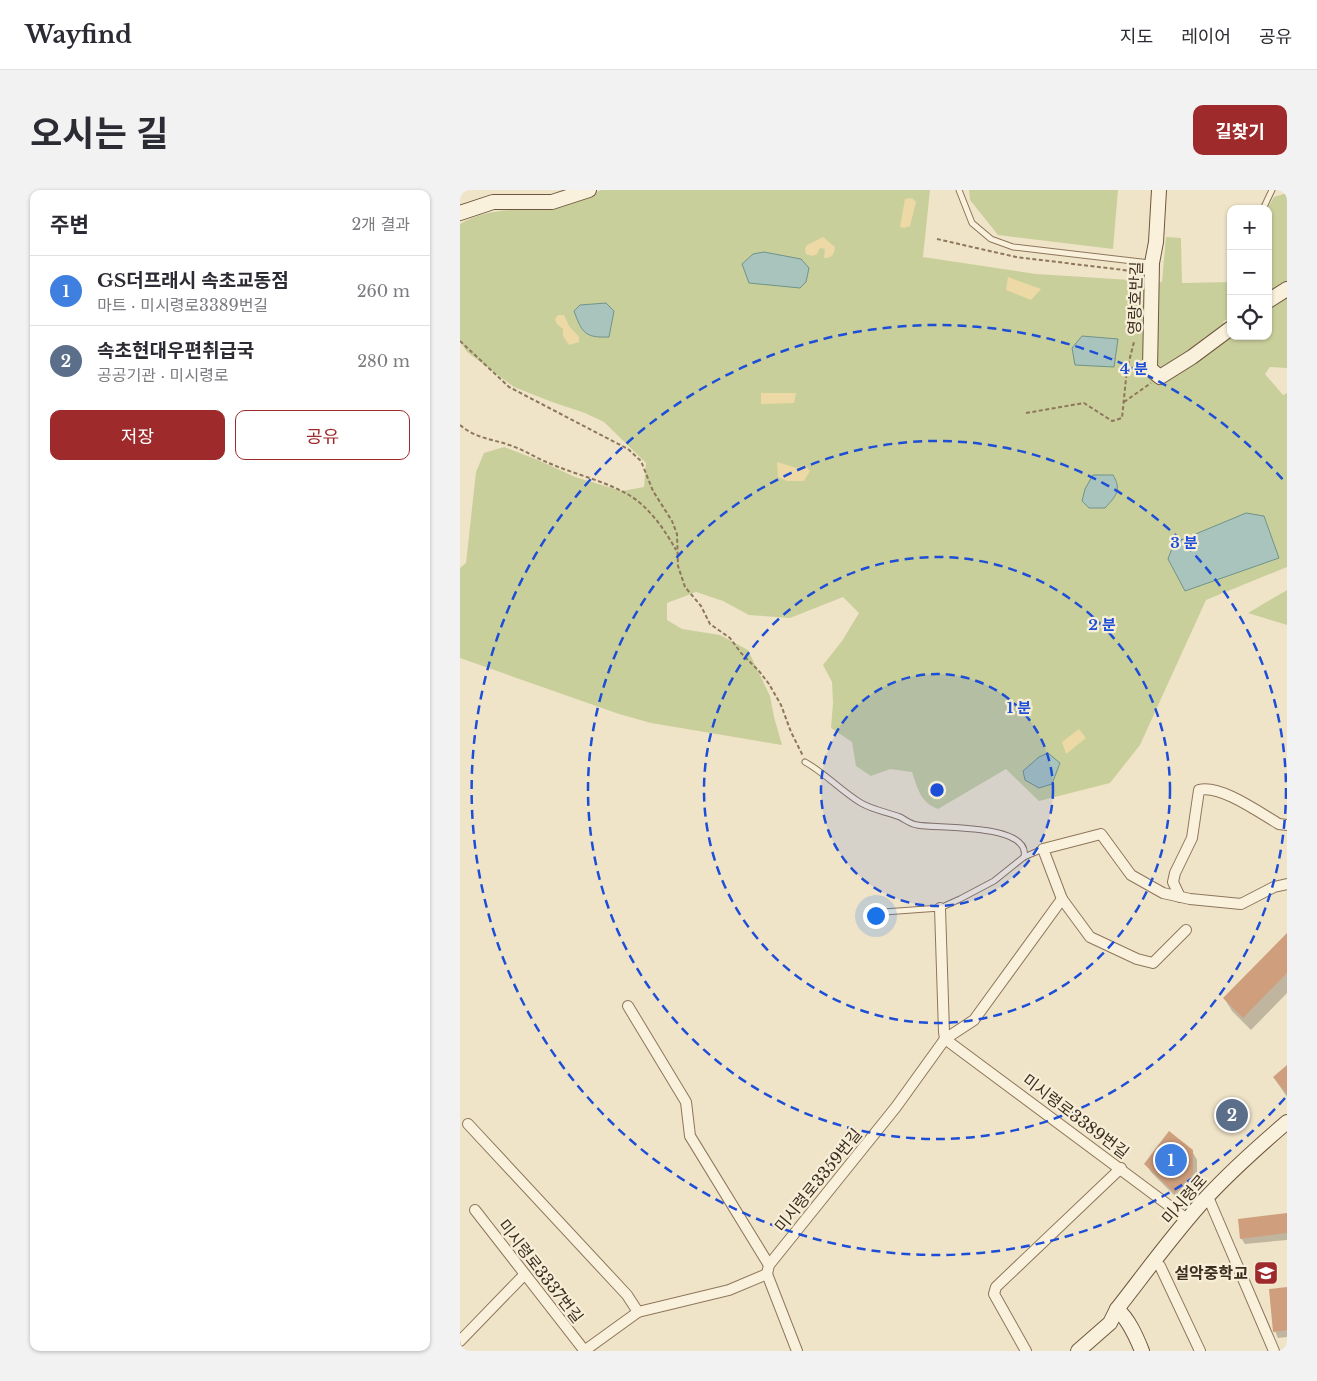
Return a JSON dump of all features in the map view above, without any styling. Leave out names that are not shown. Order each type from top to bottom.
[{"type":"street","points":[[460,213],[493,202],[552,202],[589,190]]},
{"type":"street","name":"영랑호반길","points":[[1159,190],[1156,242],[1152,263],[1150,369],[1160,377]]},
{"type":"street","points":[[1272,298],[1287,289]]},
{"type":"street","points":[[1160,377],[1192,357],[1227,331]]},
{"type":"street","points":[[1180,897],[1173,882],[1175,872],[1192,838],[1198,790],[1206,788],[1222,792],[1279,824],[1287,825]]},
{"type":"street","points":[[1186,930],[1154,963],[1137,959],[1090,937],[1062,899],[1043,849],[1101,834],[1131,875],[1163,893],[1190,899],[1241,904],[1274,887],[1287,884]]},
{"type":"street","points":[[940,908],[945,1039],[974,1020],[1062,899]]},
{"type":"street","points":[[628,1006],[686,1102],[690,1136],[768,1269],[797,1351]]},
{"type":"street","name":"미시령로3389번길","points":[[945,1039],[1188,1219]]},
{"type":"street","name":"미시령로3359번길","points":[[768,1269],[896,1107],[945,1039]]},
{"type":"street","name":"미시령로","points":[[1068,1351],[1117,1309],[1188,1219],[1208,1197],[1241,1162],[1287,1122]]},
{"type":"street","points":[[468,1124],[626,1295],[638,1312]]},
{"type":"street","points":[[1026,1351],[994,1294],[996,1287],[1121,1168]]},
{"type":"street","points":[[1208,1197],[1274,1351]]},
{"type":"street","name":"미시령로3337번길","points":[[475,1210],[584,1351],[638,1312],[730,1290],[768,1269]]},
{"type":"street","points":[[1160,1266],[1200,1351]]},
{"type":"street","points":[[460,1341],[524,1275]]},
{"type":"street","points":[[1117,1309],[1124,1315],[1142,1351]]},
{"type":"street","name":"미시령로","points":[[1078,1351],[1110,1323],[1117,1309]]},
{"type":"lane","points":[[959,190],[972,224],[991,240],[1013,247],[1152,263]]},
{"type":"lane","points":[[1265,205],[1272,190]]},
{"type":"lane","points":[[805,762],[863,804],[900,817],[916,825],[1002,833],[1018,840],[1024,846],[1024,857]]},
{"type":"lane","points":[[870,913],[940,908],[994,881],[1024,857],[1043,849]]},
{"type":"path","points":[[460,341],[509,387],[628,449],[641,461],[653,491],[672,521],[677,534],[678,566],[685,587],[701,606],[710,624],[730,638],[769,684],[782,705],[791,732],[805,762]]},
{"type":"path","points":[[1026,413],[1084,403],[1112,421],[1122,418],[1127,369],[1134,342]]},
{"type":"path","points":[[1124,402],[1160,377]]},
{"type":"path","points":[[460,425],[470,433],[512,446],[550,464],[604,483],[630,496],[650,514],[668,536],[677,552]]},
{"type":"green space","points":[[601,190],[930,190],[923,257],[1036,274],[1162,282],[1166,237],[1181,238],[1182,283],[1227,282],[1227,319],[1223,322],[1227,326],[1227,340],[1272,340],[1272,205],[1269,205],[1274,197],[1287,193],[1287,368],[1270,367],[1265,374],[1283,395],[1287,393],[1287,567],[1206,600],[1140,745],[1110,783],[1039,801],[1006,769],[938,809],[923,799],[912,772],[890,769],[871,776],[856,766],[852,742],[831,728],[832,682],[823,665],[842,641],[859,613],[843,597],[790,618],[749,615],[723,601],[696,592],[667,603],[667,620],[682,629],[720,635],[748,650],[770,696],[782,745],[651,723],[619,714],[460,658],[460,568],[466,563],[476,472],[484,453],[504,447],[575,477],[622,491],[644,487],[646,463],[604,422],[585,413],[514,387],[467,352],[460,341],[460,224],[492,212],[550,207],[583,198]]},
{"type":"green space","points":[[969,190],[1118,190],[1113,249],[998,235],[970,200]]},
{"type":"green space","points":[[1287,590],[1287,625],[1248,613]]},
{"type":"sand","points":[[912,198],[916,202],[910,226],[900,227],[905,199]]},
{"type":"sand","points":[[823,237],[835,247],[832,255],[824,258],[825,249],[820,248],[817,254],[813,256],[806,254],[805,249],[807,245]]},
{"type":"sand","points":[[1008,277],[1041,289],[1031,300],[1006,290]]},
{"type":"sand","points":[[558,315],[564,315],[569,326],[579,337],[579,342],[569,345],[563,336],[563,329],[557,324],[555,319]]},
{"type":"sand","points":[[761,393],[796,393],[794,403],[761,404]]},
{"type":"sand","points":[[777,462],[797,468],[805,465],[810,471],[804,481],[787,481],[778,477]]},
{"type":"sand","points":[[1079,729],[1086,738],[1066,754],[1062,742]]},
{"type":"water","points":[[764,252],[801,259],[809,268],[806,282],[800,288],[749,283],[742,264],[753,254]]},
{"type":"water","points":[[606,303],[614,311],[609,337],[589,335],[582,329],[574,311],[580,305]]},
{"type":"water","points":[[1082,336],[1118,339],[1114,367],[1075,365],[1072,348]]},
{"type":"water","points":[[1093,475],[1113,475],[1116,480],[1116,493],[1105,508],[1089,508],[1082,501],[1085,489]]},
{"type":"water","points":[[1246,513],[1264,516],[1279,558],[1185,591],[1168,559],[1174,543]]},
{"type":"water","points":[[1048,753],[1060,763],[1052,784],[1039,788],[1025,780],[1023,771],[1039,757]]},
{"type":"building","points":[[1287,933],[1287,973],[1243,1018],[1223,998]]},
{"type":"building","points":[[1287,1065],[1287,1094],[1273,1077]]},
{"type":"building","points":[[1169,1131],[1193,1150],[1193,1174],[1175,1193],[1144,1164]]},
{"type":"building","points":[[1287,1213],[1287,1233],[1240,1239],[1238,1219]]},
{"type":"building","points":[[1287,1287],[1287,1330],[1273,1332],[1269,1289]]},
{"type":"place","name":"속초현대우편취급국","points":[[1232,1115]]},
{"type":"place","name":"GS더프래시 속초교동점","points":[[1171,1160]]},
{"type":"place","name":"설악중학교","points":[[1266,1273]]}]
